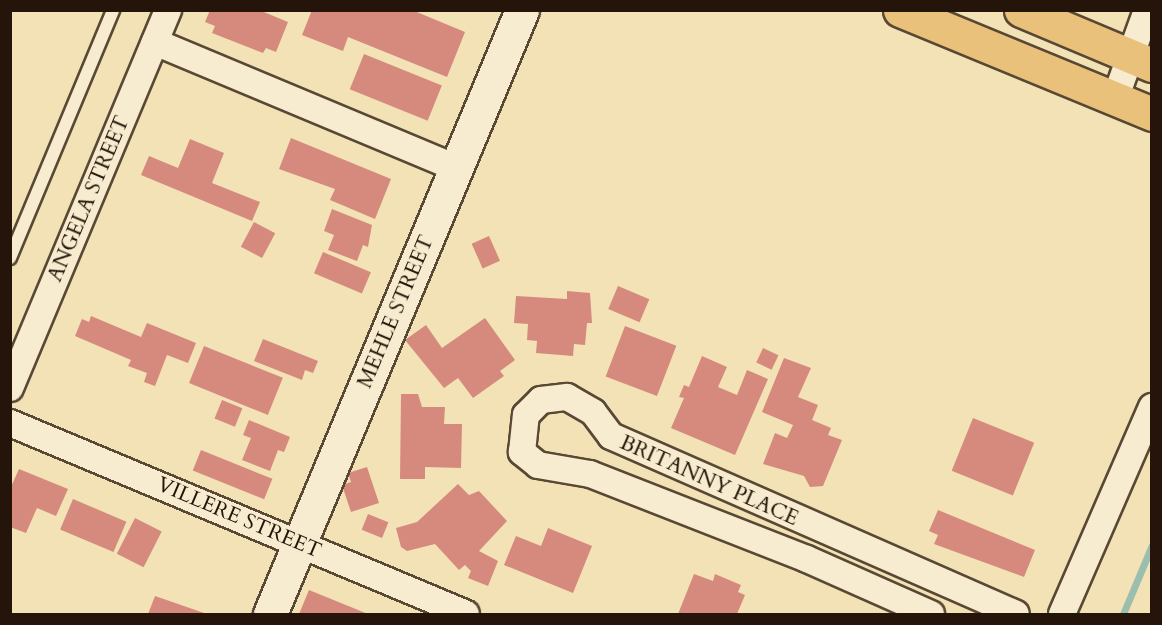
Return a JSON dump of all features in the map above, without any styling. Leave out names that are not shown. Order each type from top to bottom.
[{"type":"main road","points":[[900,10],[1152,114]]},
{"type":"main road","points":[[1021,10],[1141,60]]},
{"type":"street","name":"ANGELA STREET","points":[[10,388],[168,10]]},
{"type":"street","name":"MEHLE STREET","points":[[270,615],[522,10]]},
{"type":"street","points":[[1115,99],[1141,60],[1147,10]]},
{"type":"street","points":[[155,42],[456,168]]},
{"type":"street","name":"BRITANNY PLACE","points":[[931,615],[807,560],[590,474],[538,465],[522,452],[526,415],[541,400],[567,397],[593,412],[611,436],[819,531],[1016,615]]},
{"type":"street","points":[[1062,615],[1152,406]]},
{"type":"street","name":"VILLERE STREET","points":[[10,423],[300,543],[466,615]]},
{"type":"street","points":[[807,560],[819,531]]},
{"type":"lane","points":[[10,258],[113,10]]},
{"type":"building","points":[[210,10],[259,10],[288,22],[276,52],[266,48],[263,53],[212,33],[215,26],[205,22]]},
{"type":"building","points":[[312,10],[412,10],[465,32],[447,77],[348,37],[343,51],[302,35]]},
{"type":"building","points":[[364,54],[442,85],[428,121],[350,89]]},
{"type":"building","points":[[291,138],[391,179],[375,219],[330,200],[335,189],[279,169]]},
{"type":"building","points":[[190,139],[224,153],[212,183],[260,202],[252,221],[141,175],[149,156],[178,168]]},
{"type":"building","points":[[332,209],[372,225],[368,247],[363,245],[357,261],[328,250],[334,235],[324,231]]},
{"type":"building","points":[[254,222],[275,233],[262,258],[241,247]]},
{"type":"building","points":[[489,236],[500,261],[483,268],[472,244]]},
{"type":"building","points":[[323,252],[371,272],[362,293],[314,273]]},
{"type":"building","points":[[618,286],[649,299],[640,322],[608,309]]},
{"type":"building","points":[[567,291],[590,293],[592,323],[587,323],[585,345],[574,344],[573,356],[536,353],[537,341],[527,340],[528,324],[514,323],[516,296],[567,299]]},
{"type":"building","points":[[91,316],[141,337],[147,323],[196,343],[188,363],[167,355],[155,386],[144,382],[147,373],[128,366],[131,360],[75,336],[82,319],[89,322]]},
{"type":"building","points":[[485,318],[515,360],[500,371],[504,376],[473,398],[458,378],[444,388],[405,340],[426,325],[442,348]]},
{"type":"building","points":[[625,326],[676,346],[657,396],[606,376]]},
{"type":"building","points":[[263,339],[318,361],[313,373],[305,370],[302,380],[254,361]]},
{"type":"building","points":[[204,346],[283,378],[268,415],[189,383]]},
{"type":"building","points":[[763,348],[778,355],[772,370],[756,363]]},
{"type":"building","points":[[702,356],[727,367],[718,387],[737,395],[747,370],[768,379],[735,455],[671,428],[684,398],[679,397],[684,385],[689,387]]},
{"type":"building","points":[[784,358],[811,368],[798,397],[818,405],[812,420],[831,428],[828,435],[842,440],[823,486],[810,487],[804,476],[763,464],[775,433],[787,438],[793,425],[762,412]]},
{"type":"building","points":[[401,394],[418,394],[422,407],[445,407],[444,424],[462,424],[461,468],[425,467],[425,479],[400,479]]},
{"type":"building","points":[[222,400],[242,408],[235,427],[215,419]]},
{"type":"building","points":[[973,418],[1034,443],[1013,496],[952,471]]},
{"type":"building","points":[[249,420],[290,437],[284,452],[278,450],[270,471],[242,460],[251,438],[243,435]]},
{"type":"building","points":[[201,450],[272,479],[264,499],[193,470]]},
{"type":"building","points":[[367,467],[379,503],[351,512],[342,485],[351,482],[348,473]]},
{"type":"building","points":[[19,469],[68,489],[56,516],[37,508],[26,533],[10,527],[10,489]]},
{"type":"building","points":[[458,484],[469,495],[479,491],[507,521],[479,551],[498,561],[488,586],[468,578],[471,571],[465,565],[459,570],[435,544],[407,551],[401,547],[396,528],[417,522]]},
{"type":"building","points":[[73,499],[126,522],[113,552],[60,529]]},
{"type":"building","points":[[938,510],[1035,550],[1024,577],[934,544],[938,535],[929,531]]},
{"type":"building","points":[[368,514],[388,522],[382,538],[362,530]]},
{"type":"building","points":[[135,518],[162,532],[144,567],[117,554]]},
{"type":"building","points":[[548,528],[592,546],[573,593],[504,565],[516,536],[541,546]]},
{"type":"building","points":[[694,574],[713,581],[715,574],[741,585],[738,592],[745,595],[737,614],[678,614]]},
{"type":"building","points":[[309,590],[368,614],[299,614]]},
{"type":"building","points":[[155,596],[207,614],[148,614]]},
{"type":"waterway","points":[[1123,614],[1152,545]]}]
